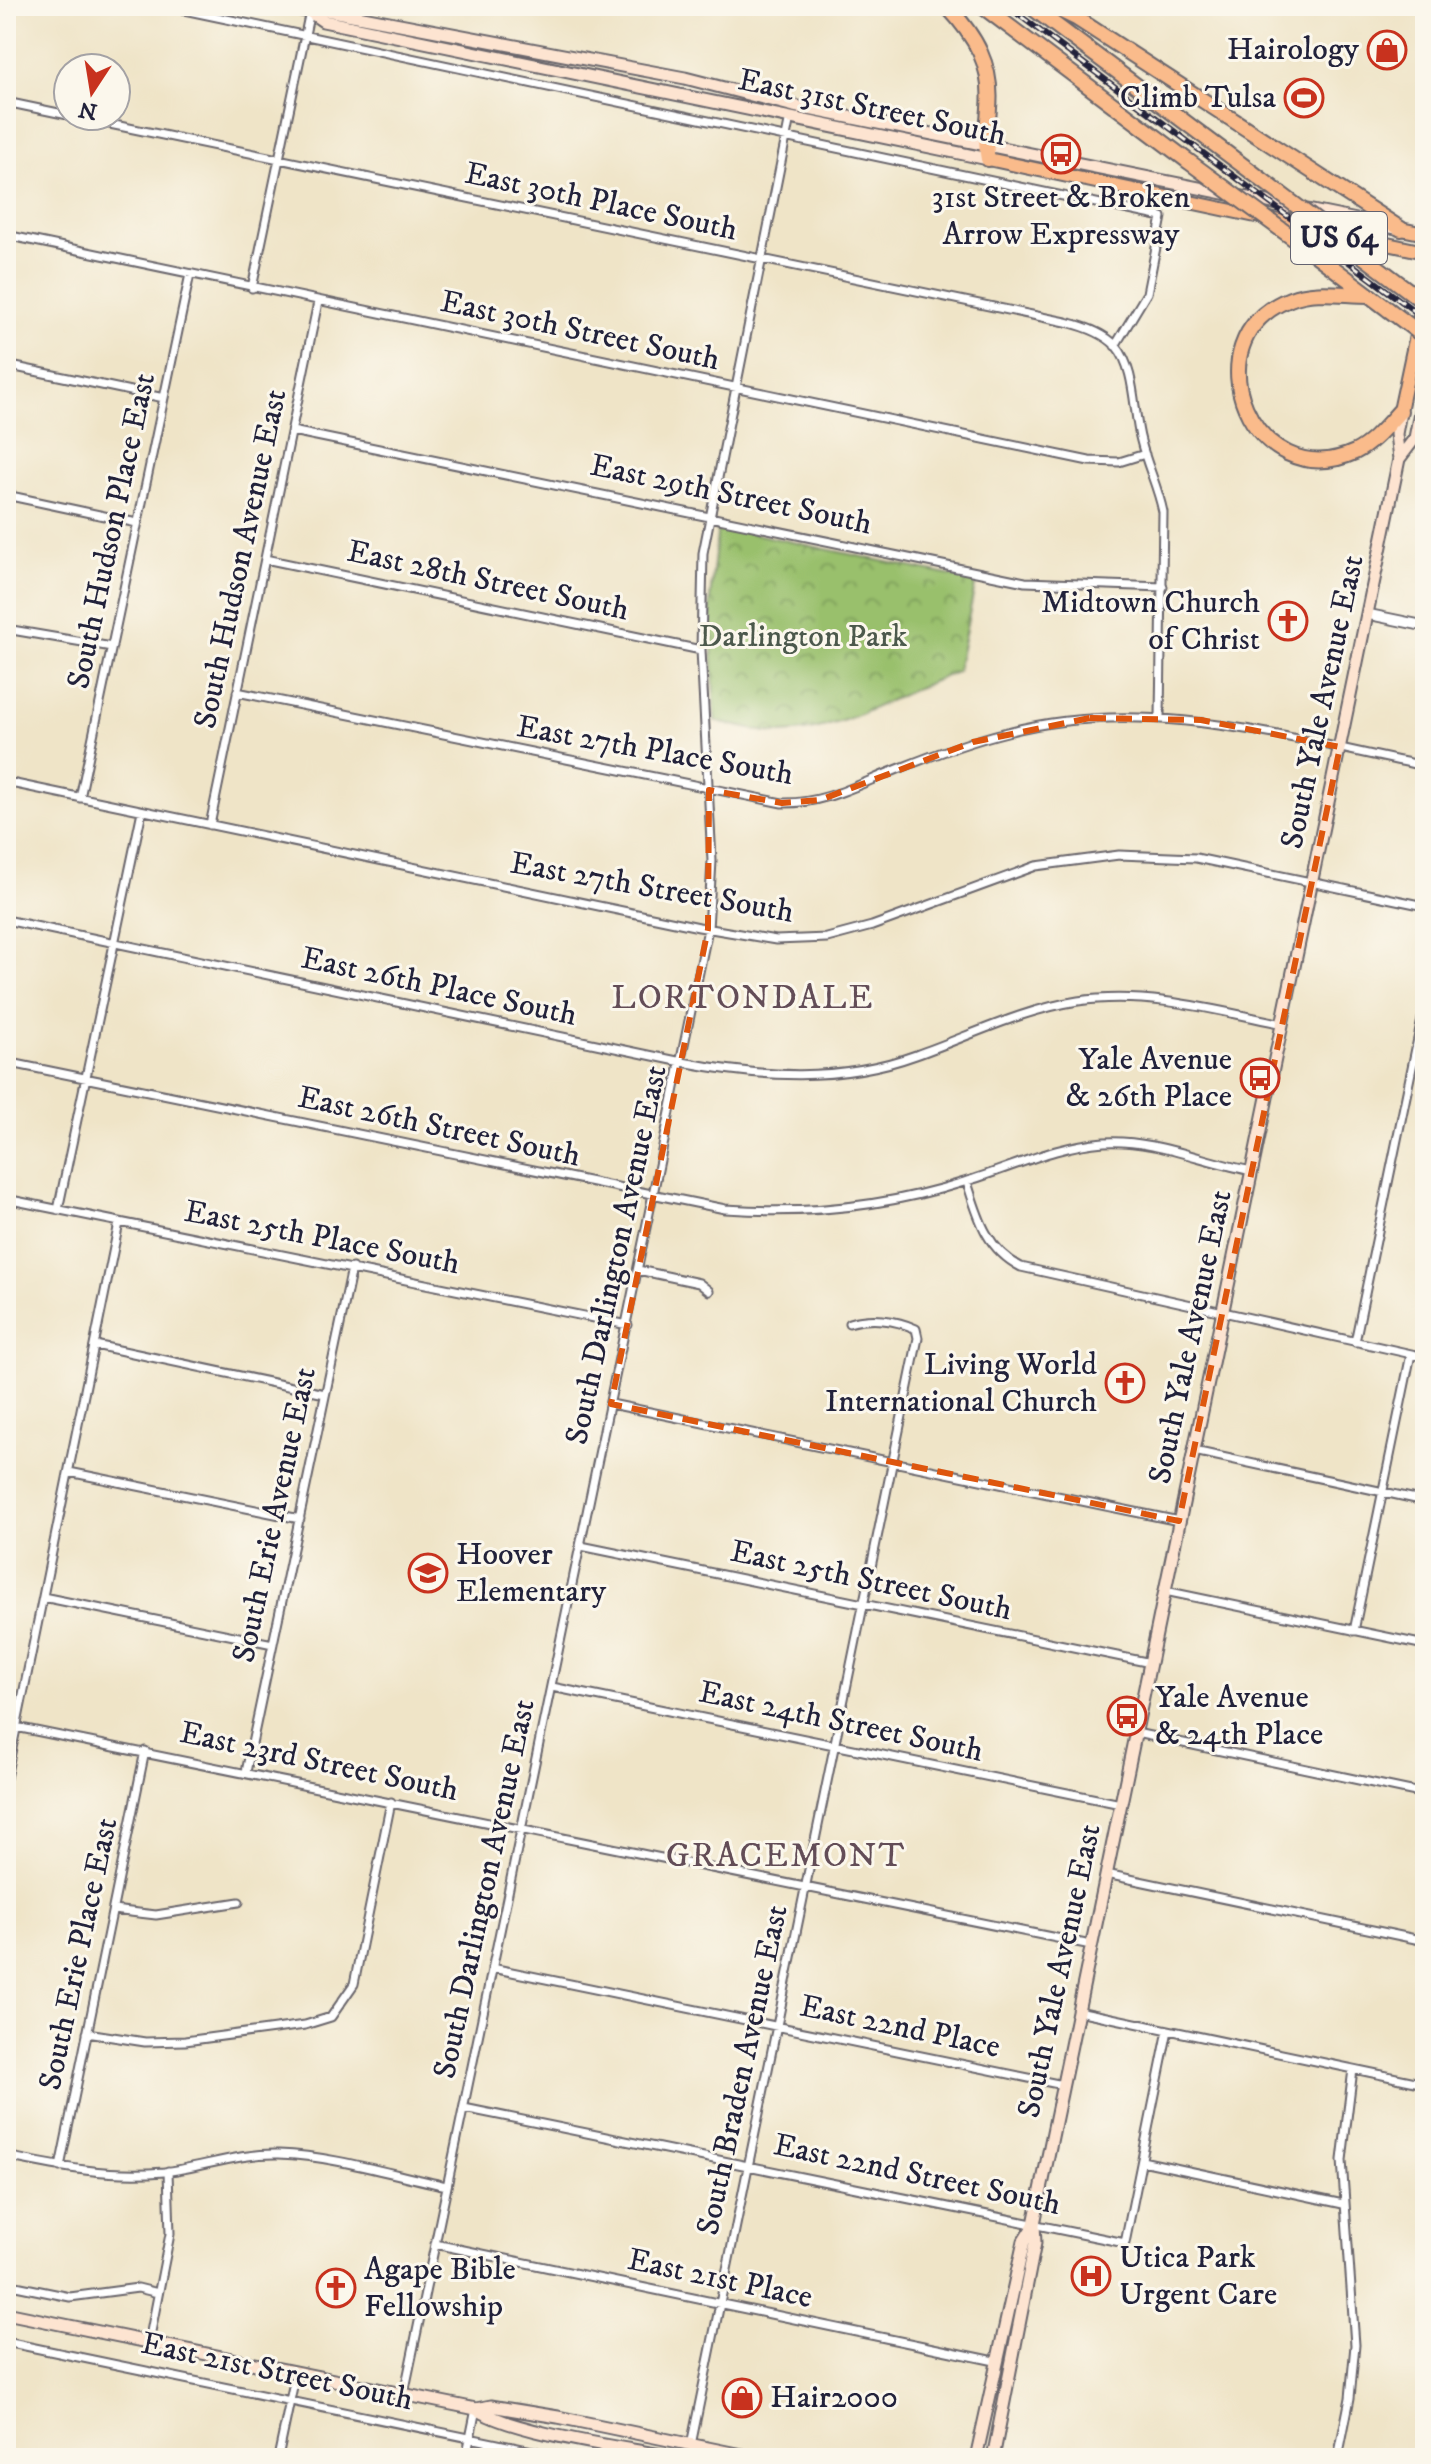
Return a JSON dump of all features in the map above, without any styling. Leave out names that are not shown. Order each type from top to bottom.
[{"type":"highway","points":[[947,6],[978,44],[988,69],[990,96],[986,152]]},
{"type":"highway","name":"US 64","points":[[982,6],[1425,337]]},
{"type":"highway","name":"US 64","points":[[1030,6],[1425,303]]},
{"type":"highway","points":[[1051,6],[1076,18],[1401,229]]},
{"type":"highway","points":[[1369,295],[1303,295],[1265,314],[1249,334],[1240,357],[1240,398],[1259,433],[1278,447],[1305,458],[1335,457],[1356,451],[1376,437],[1400,411]]},
{"type":"main road","name":"East 31st Street South","points":[[283,6],[326,10],[685,78],[792,111],[1425,252]]},
{"type":"main road","name":"East 31st Street South","points":[[986,152],[1425,234]]},
{"type":"main road","name":"South Yale Avenue East","points":[[993,2458],[1035,2243],[1034,2224],[1399,459],[1396,434],[1425,293]]},
{"type":"main road","name":"South Yale Avenue East","points":[[1399,459],[1415,438],[1425,386]]},
{"type":"main road","name":"South Yale Avenue East","points":[[976,2458],[1024,2241],[1034,2224]]},
{"type":"main road","name":"East 21st Street South","points":[[6,2313],[476,2409],[487,2416],[555,2433],[677,2458]]},
{"type":"main road","name":"East 21st Street South","points":[[476,2409],[491,2406],[558,2417],[756,2458]]},
{"type":"main road","points":[[555,2433],[558,2417]]},
{"type":"main road","points":[[691,2445],[695,2458]]},
{"type":"street","name":"East 31st Street South","points":[[165,6],[1162,217],[1147,293],[1115,346]]},
{"type":"street","points":[[252,288],[311,9]]},
{"type":"street","name":"East 30th Place South","points":[[6,102],[52,112]]},
{"type":"street","name":"South Darlington Avenue East","points":[[404,2394],[708,929],[712,861],[700,583],[707,517],[792,111]]},
{"type":"street","name":"East 30th Place South","points":[[132,129],[1066,322],[1098,333],[1115,346]]},
{"type":"street","name":"East 30th Street South","points":[[6,235],[1089,461],[1119,462],[1145,454]]},
{"type":"street","name":"South Hudson Place East","points":[[80,798],[190,274]]},
{"type":"street","name":"South Hudson Avenue East","points":[[210,825],[318,302]]},
{"type":"street","points":[[1115,346],[1127,369],[1145,454],[1158,487],[1163,512],[1160,717]]},
{"type":"street","points":[[6,365],[164,398]]},
{"type":"street","name":"East 29th Street South","points":[[292,431],[1025,582],[1163,587]]},
{"type":"street","points":[[6,495],[137,523]]},
{"type":"street","name":"East 28th Street South","points":[[265,559],[701,650]]},
{"type":"street","points":[[1367,614],[1425,626]]},
{"type":"street","points":[[6,629],[112,647]]},
{"type":"street","name":"East 27th Place South","points":[[237,692],[709,790],[798,803],[842,794],[895,770],[1006,732],[1090,718],[1160,717],[1224,723],[1340,747]]},
{"type":"street","points":[[1340,747],[1425,766]]},
{"type":"street","name":"East 27th Street South","points":[[6,782],[708,929],[776,940],[850,934],[1007,874],[1091,856],[1174,855],[1425,906]]},
{"type":"street","points":[[58,1210],[142,811]]},
{"type":"street","name":"East 26th Place South","points":[[6,920],[682,1062],[770,1075],[855,1071],[915,1056],[1040,1009],[1104,998],[1168,1001],[1283,1024]]},
{"type":"street","points":[[1355,1342],[1425,1005]]},
{"type":"street","name":"East 26th Street South","points":[[6,1062],[654,1196],[736,1210],[827,1211],[901,1200],[967,1182],[1053,1150],[1104,1142],[1150,1146],[1252,1171]]},
{"type":"street","points":[[967,1182],[987,1237],[1005,1259],[1038,1272],[1425,1357]]},
{"type":"street","name":"East 25th Place South","points":[[6,1199],[628,1325]]},
{"type":"street","points":[[6,1778],[119,1223]]},
{"type":"street","name":"South Erie Avenue East","points":[[246,1772],[352,1268]]},
{"type":"street","points":[[638,1270],[699,1283],[709,1291]]},
{"type":"street","name":"South Braden Avenue East","points":[[691,2445],[918,1338],[916,1329],[869,1318],[849,1323]]},
{"type":"street","points":[[95,1345],[325,1394]]},
{"type":"street","points":[[1354,1631],[1411,1354]]},
{"type":"street","points":[[611,1404],[1179,1521]]},
{"type":"street","points":[[1194,1451],[1425,1501]]},
{"type":"street","points":[[69,1472],[300,1519]]},
{"type":"street","name":"East 25th Street South","points":[[581,1546],[1151,1663]]},
{"type":"street","points":[[1165,1591],[1425,1645]]},
{"type":"street","points":[[43,1597],[273,1644]]},
{"type":"street","name":"East 24th Street South","points":[[552,1687],[1121,1804]]},
{"type":"street","name":"East 23rd Street South","points":[[6,1725],[1091,1945]]},
{"type":"street","points":[[1136,1733],[1425,1794]]},
{"type":"street","name":"South Erie Place East","points":[[60,2167],[145,1751]]},
{"type":"street","points":[[87,2033],[145,2042],[185,2041],[293,2027],[331,2017],[354,1984],[391,1802]]},
{"type":"street","points":[[1106,1874],[1425,1941]]},
{"type":"street","points":[[113,1910],[156,1915],[239,1902]]},
{"type":"street","name":"East 22nd Place","points":[[492,1968],[1063,2085]]},
{"type":"street","points":[[1078,2011],[1425,2084]]},
{"type":"street","points":[[1168,2030],[1142,2161],[1343,2204]]},
{"type":"street","points":[[1338,2458],[1352,2388],[1355,2345],[1343,2204],[1345,2120],[1353,2069]]},
{"type":"street","name":"East 22nd Street South","points":[[464,2108],[1125,2243],[1142,2161]]},
{"type":"street","points":[[6,2156],[95,2174],[168,2171],[236,2156],[280,2154],[447,2186]]},
{"type":"street","points":[[149,2342],[170,2234],[168,2171]]},
{"type":"street","name":"East 21st Place","points":[[435,2244],[995,2361]]},
{"type":"street","name":"East 21st Street South","points":[[6,2284],[70,2297],[138,2288],[158,2293]]},
{"type":"street","name":"East 21st Street South","points":[[6,2342],[537,2452]]},
{"type":"street","points":[[278,2458],[296,2372]]},
{"type":"street","points":[[466,2458],[476,2409]]},
{"type":"highlighted area","points":[[1090,718],[1201,720],[1340,747],[1179,1521],[611,1404],[708,929],[709,790],[782,803],[820,800],[973,742]]},
{"type":"green space","name":"Darlington Park","points":[[718,526],[976,581],[957,672],[850,718],[805,731],[774,733],[715,721],[710,599]]},
{"type":"railway","points":[[1007,6],[1425,319]]},
{"type":"place","name":"Hairology","points":[[1387,50]]},
{"type":"place","name":"Climb Tulsa","points":[[1304,98]]},
{"type":"place","name":"31st Street & Broken Arrow Expressway","points":[[1061,154]]},
{"type":"place","name":"Midtown Church of Christ","points":[[1288,621]]},
{"type":"place","name":"Yale Avenue & 26th Place","points":[[1260,1078]]},
{"type":"place","name":"Living World International Church","points":[[1125,1383]]},
{"type":"place","name":"Hoover Elementary","points":[[428,1573]]},
{"type":"place","name":"Yale Avenue & 24th Place","points":[[1127,1716]]},
{"type":"place","name":"Utica Park Urgent Care","points":[[1091,2276]]},
{"type":"place","name":"Agape Bible Fellowship","points":[[336,2288]]},
{"type":"place","name":"Hair2000","points":[[742,2398]]},
{"type":"district","name":"LORTONDALE","points":[[743,998]]},
{"type":"district","name":"GRACEMONT","points":[[786,1856]]}]
